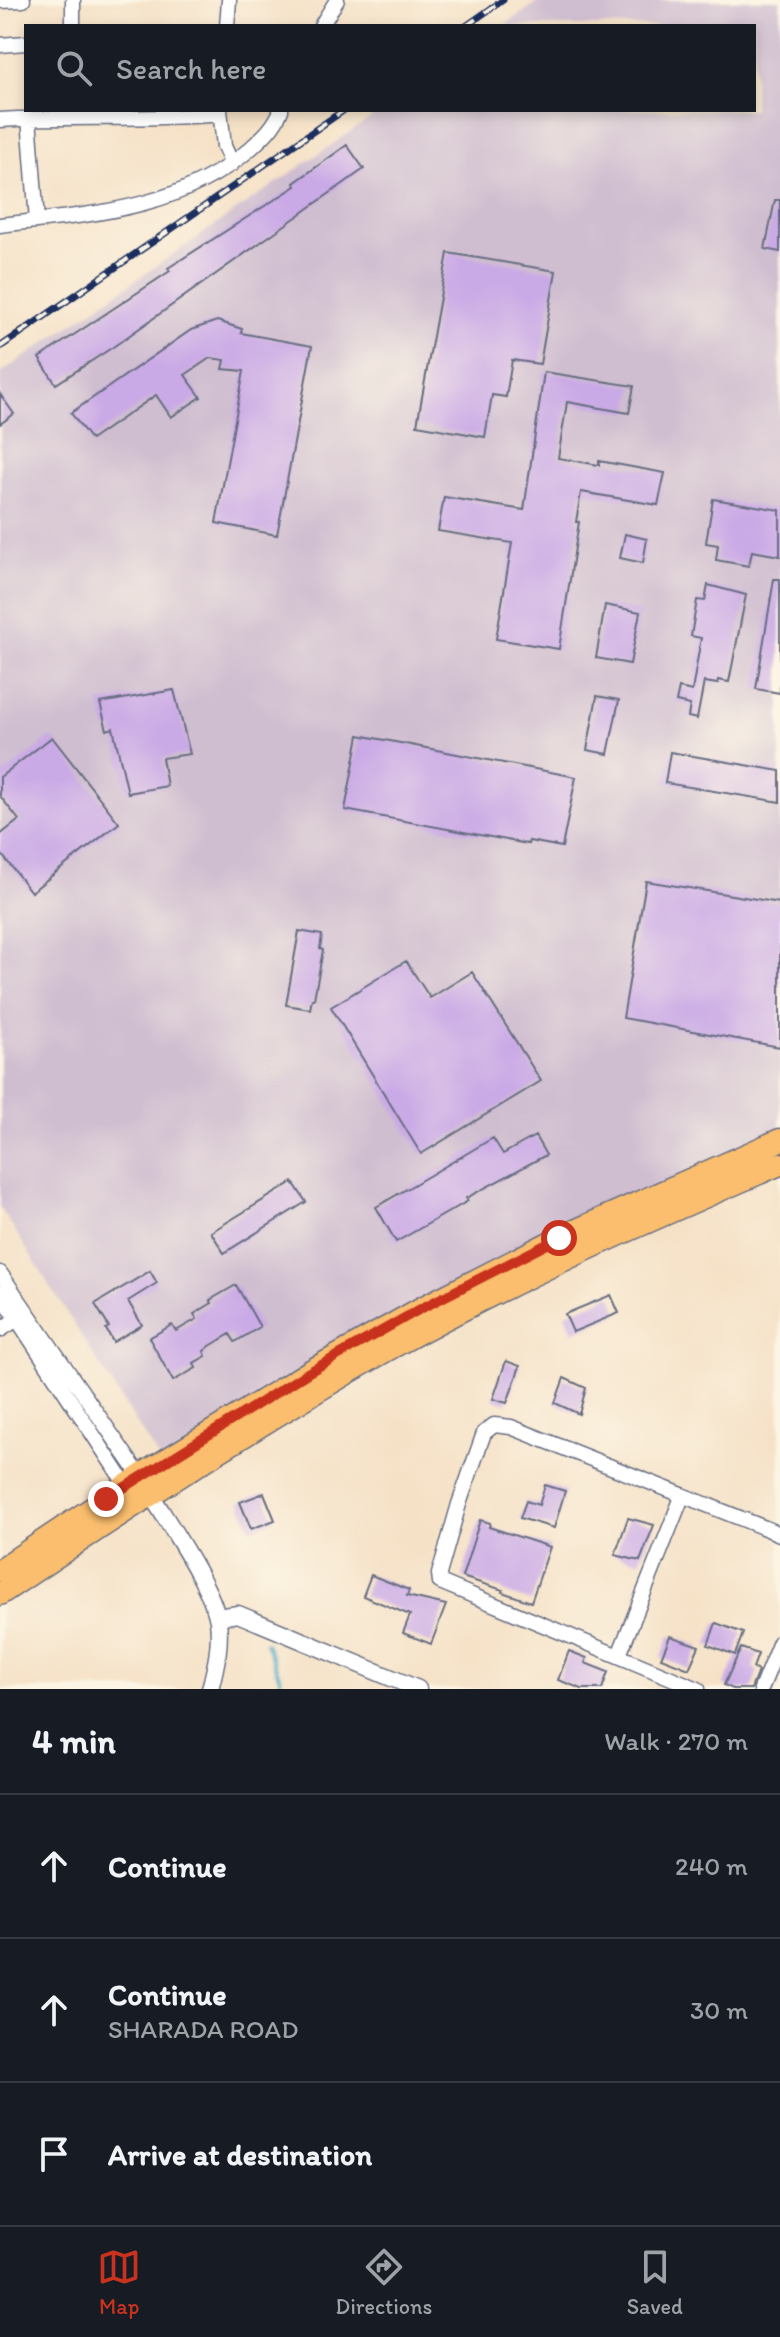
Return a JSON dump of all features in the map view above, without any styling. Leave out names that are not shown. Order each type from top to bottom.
[{"type":"main road","points":[[0,1594],[151,1481],[309,1372],[422,1308],[559,1238],[780,1140]]},
{"type":"main road","points":[[0,1570],[151,1481],[251,1430],[447,1318],[559,1263],[780,1164]]},
{"type":"street","points":[[0,1],[23,0]]},
{"type":"street","points":[[73,0],[73,24]]},
{"type":"street","points":[[227,24],[229,0]]},
{"type":"street","points":[[322,24],[337,0]]},
{"type":"street","points":[[0,45],[24,43]]},
{"type":"street","points":[[0,120],[130,119],[220,112],[224,146],[232,164]]},
{"type":"street","points":[[0,225],[107,212],[146,203],[197,185],[232,164],[266,134],[280,112]]},
{"type":"street","points":[[29,118],[37,221]]},
{"type":"street","points":[[0,1273],[151,1481],[193,1566],[228,1615],[418,1689]]},
{"type":"street","points":[[0,1293],[17,1319],[151,1481]]},
{"type":"street","points":[[0,1330],[17,1319]]},
{"type":"street","points":[[698,1689],[440,1582],[439,1574],[479,1443],[490,1427],[503,1425],[780,1534]]},
{"type":"street","points":[[619,1655],[682,1497]]},
{"type":"street","points":[[210,1689],[219,1640],[228,1615]]},
{"type":"street","points":[[761,1689],[780,1642]]},
{"type":"shaded area","points":[[541,0],[780,0],[780,1153],[161,1462],[0,1207],[0,374],[379,112],[756,112],[756,24],[506,24]]},
{"type":"building","points":[[347,145],[364,169],[56,384],[39,358],[170,271],[168,268],[296,186],[294,183]]},
{"type":"building","points":[[775,200],[780,200],[780,252],[765,249]]},
{"type":"building","points":[[448,253],[556,271],[540,364],[512,360],[506,397],[492,395],[485,437],[417,425]]},
{"type":"building","points":[[217,321],[242,329],[241,333],[312,346],[277,535],[216,523],[244,371],[223,369],[225,360],[210,358],[185,375],[201,397],[171,417],[156,395],[91,440],[71,413],[191,330]]},
{"type":"building","points":[[544,372],[634,386],[629,413],[567,402],[558,458],[599,465],[599,461],[665,473],[658,505],[581,492],[559,649],[496,639],[512,543],[438,531],[444,497],[524,510]]},
{"type":"building","points":[[0,394],[14,414],[0,424]]},
{"type":"building","points":[[713,499],[780,510],[780,556],[752,551],[749,566],[716,560],[718,545],[706,543]]},
{"type":"building","points":[[625,534],[647,539],[643,563],[620,558]]},
{"type":"building","points":[[774,579],[780,579],[780,693],[756,689]]},
{"type":"building","points":[[708,585],[746,595],[729,682],[704,682],[697,719],[688,717],[690,705],[676,702],[679,688],[692,691],[701,638],[691,636],[697,600],[705,601]]},
{"type":"building","points":[[605,605],[640,612],[630,664],[596,658]]},
{"type":"building","points":[[174,690],[190,754],[162,758],[167,786],[128,793],[113,728],[107,730],[100,703]]},
{"type":"building","points":[[597,696],[619,700],[608,754],[587,750]]},
{"type":"building","points":[[359,735],[576,777],[562,847],[529,841],[528,844],[345,810]]},
{"type":"building","points":[[52,737],[119,823],[31,892],[0,852],[0,835],[19,820],[0,796],[0,777]]},
{"type":"building","points":[[670,752],[780,771],[780,802],[665,783]]},
{"type":"building","points":[[646,881],[780,903],[780,1047],[623,1018]]},
{"type":"building","points":[[299,931],[322,935],[320,949],[323,950],[310,1009],[286,1005]]},
{"type":"building","points":[[406,961],[430,998],[472,972],[541,1081],[421,1154],[331,1007]]},
{"type":"building","points":[[535,1136],[546,1155],[466,1198],[468,1201],[396,1242],[376,1207],[493,1138],[503,1154]]},
{"type":"building","points":[[293,1182],[306,1202],[224,1253],[211,1232]]},
{"type":"building","points":[[150,1271],[157,1283],[128,1301],[142,1325],[113,1342],[106,1329],[109,1327],[95,1304]]},
{"type":"building","points":[[236,1285],[260,1327],[235,1342],[230,1334],[210,1346],[204,1351],[206,1356],[194,1363],[196,1368],[173,1381],[149,1338],[172,1325],[176,1331],[197,1319],[194,1314],[212,1303],[210,1300]]},
{"type":"building","points":[[611,1295],[619,1313],[573,1332],[565,1314]]},
{"type":"building","points":[[506,1361],[520,1366],[507,1403],[493,1399]]},
{"type":"building","points":[[564,1378],[586,1388],[579,1414],[555,1403]]},
{"type":"building","points":[[545,1485],[565,1491],[554,1528],[520,1518],[526,1501],[539,1505]]},
{"type":"building","points":[[264,1493],[275,1520],[251,1529],[240,1502]]},
{"type":"building","points":[[628,1518],[654,1525],[640,1561],[615,1555]]},
{"type":"building","points":[[480,1520],[490,1523],[489,1527],[550,1547],[531,1602],[462,1577]]},
{"type":"building","points":[[371,1575],[409,1590],[407,1596],[446,1605],[431,1644],[403,1633],[410,1615],[363,1596]]},
{"type":"building","points":[[716,1623],[743,1633],[735,1655],[708,1645]]},
{"type":"building","points":[[670,1636],[699,1646],[689,1669],[661,1658]]},
{"type":"building","points":[[741,1648],[758,1654],[753,1668],[758,1671],[751,1689],[733,1689],[724,1685]]},
{"type":"building","points":[[569,1651],[587,1658],[585,1663],[608,1672],[602,1689],[582,1689],[558,1680]]},
{"type":"waterway","points":[[266,1643],[280,1678],[280,1689]]},
{"type":"railway","points":[[469,24],[503,0]]},
{"type":"railway","points":[[0,347],[341,112]]},
{"type":"route","points":[[106,1499],[309,1372],[422,1308],[559,1238]]}]
